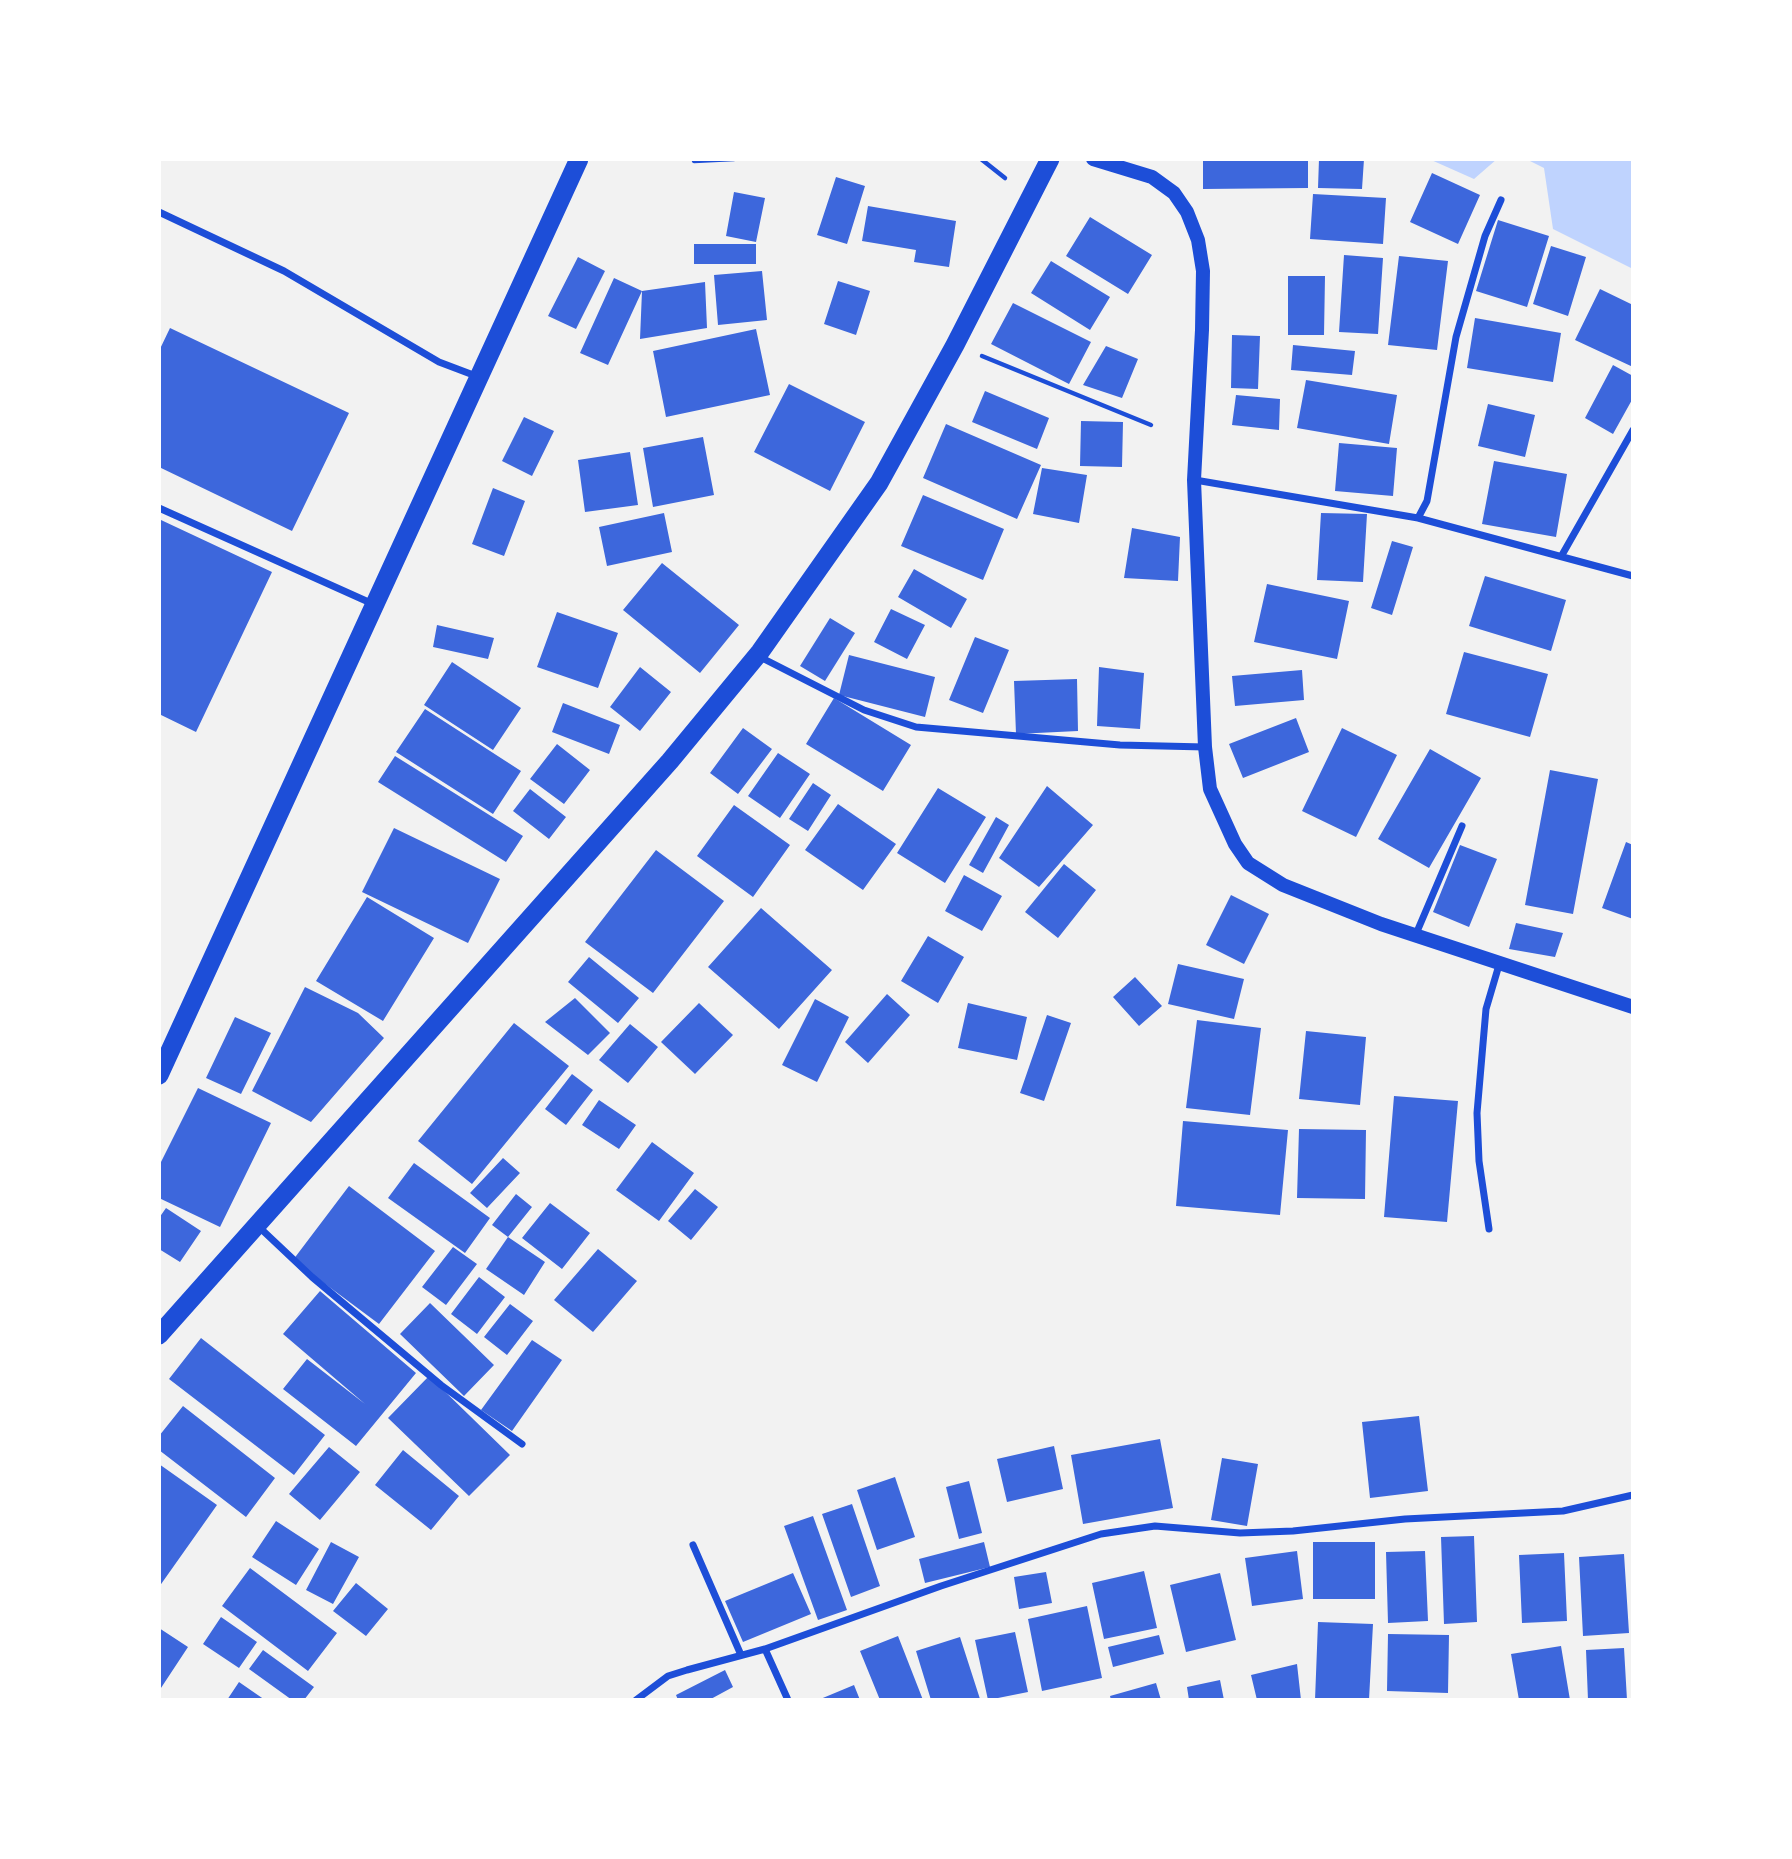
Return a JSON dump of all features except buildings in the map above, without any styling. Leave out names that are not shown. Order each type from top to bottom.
[{"type":"highway","points":[[159,1075],[579,159]]},
{"type":"highway","points":[[159,1335],[670,761],[757,656],[879,483],[955,345],[1050,159]]},
{"type":"main road","points":[[1093,159],[1152,177],[1174,193],[1187,212],[1198,240],[1203,271],[1194,480],[1200,747],[1220,817],[1248,863],[1283,885],[1381,924],[1416,934],[1497,970],[1633,1007]]},
{"type":"street","points":[[1418,518],[1427,501],[1455,337],[1485,236],[1501,200]]},
{"type":"street","points":[[159,212],[284,271],[439,362],[480,377]]},
{"type":"street","points":[[1562,555],[1633,430]]},
{"type":"street","points":[[1194,480],[1418,518],[1633,576]]},
{"type":"street","points":[[159,508],[373,604]]},
{"type":"street","points":[[757,656],[864,709],[916,727],[1120,745],[1200,747]]},
{"type":"street","points":[[1416,934],[1462,826]]},
{"type":"street","points":[[1489,1229],[1479,1161],[1477,1113],[1486,1009],[1497,970]]},
{"type":"street","points":[[258,1226],[312,1277],[430,1376],[522,1444]]},
{"type":"street","points":[[636,1700],[668,1676],[765,1649],[941,1586],[1101,1534],[1155,1526],[1240,1533],[1293,1531],[1405,1519],[1563,1511],[1633,1495]]},
{"type":"street","points":[[693,1545],[740,1655]]},
{"type":"street","points":[[765,1649],[788,1700]]},
{"type":"path","points":[[694,161],[734,159]]},
{"type":"path","points":[[955,345],[1151,425]]},
{"type":"water","points":[[1429,159],[1497,159],[1474,179]]},
{"type":"water","points":[[1526,159],[1633,159],[1633,269],[1553,229],[1544,168]]}]
